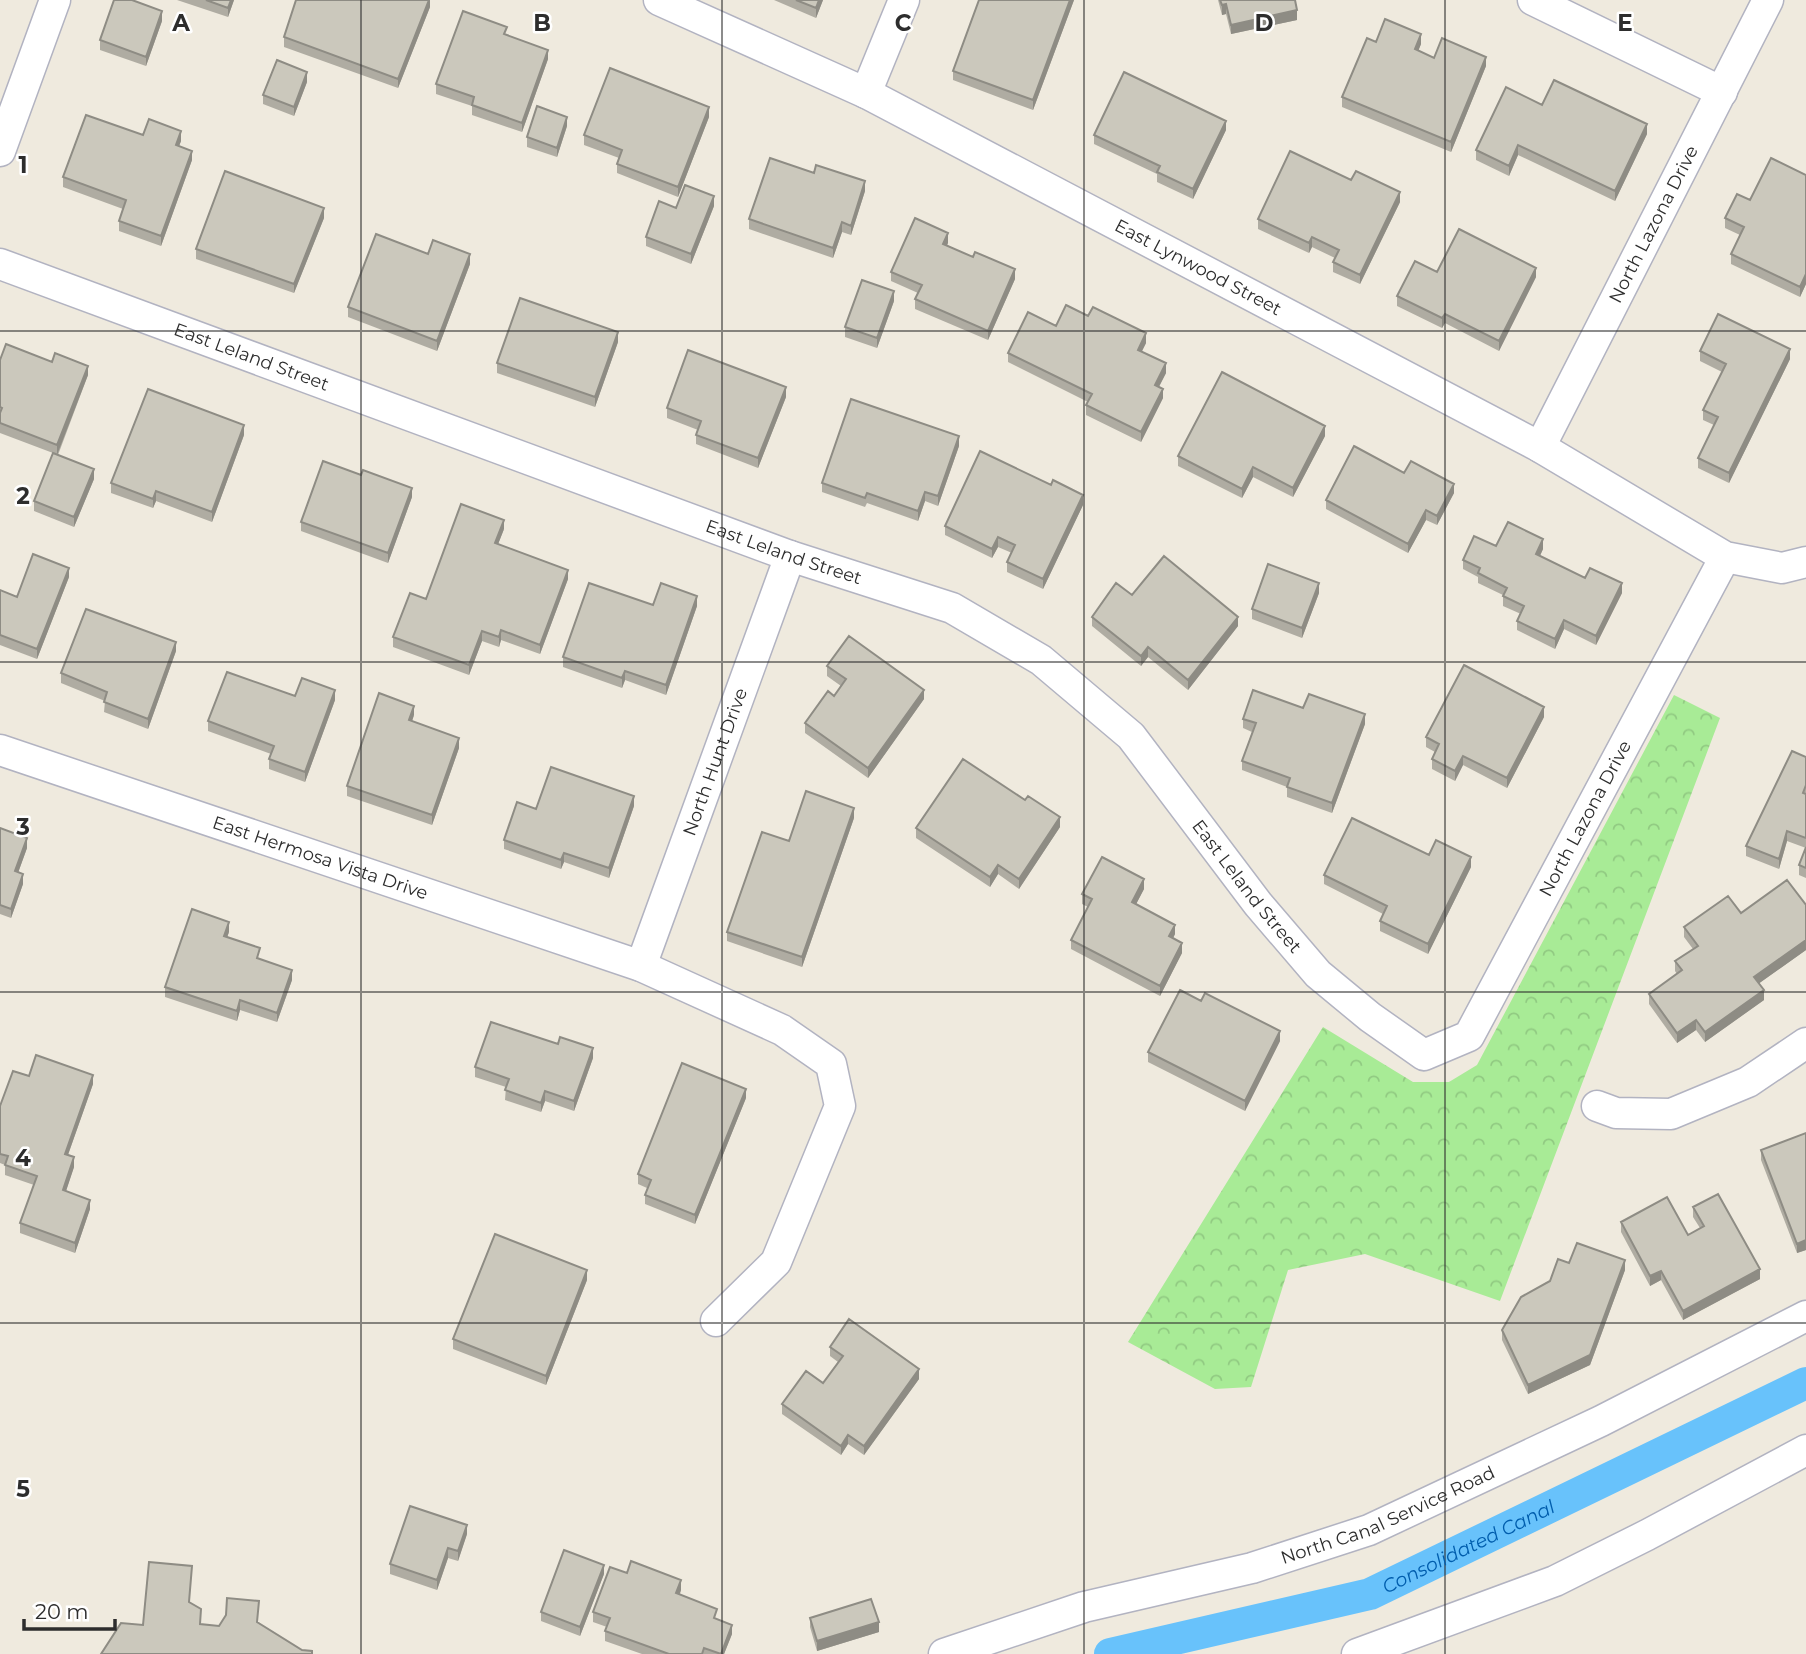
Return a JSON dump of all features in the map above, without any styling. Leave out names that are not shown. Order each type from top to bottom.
[{"type":"street","points":[[0,151],[8,103],[55,0]]},
{"type":"street","name":"East Lynwood Street","points":[[659,0],[866,93],[1539,447],[1725,557],[1782,568],[1806,562]]},
{"type":"street","points":[[866,93],[904,0]]},
{"type":"street","points":[[1533,0],[1722,92]]},
{"type":"street","name":"North Lazona Drive","points":[[1539,447],[1768,0]]},
{"type":"street","name":"East Leland Street","points":[[0,264],[790,556],[951,608],[1041,660],[1131,736],[1258,904],[1318,974],[1370,1017],[1424,1055]]},
{"type":"street","name":"North Hunt Drive","points":[[641,966],[790,556]]},
{"type":"street","name":"North Lazona Drive","points":[[1424,1055],[1469,1036],[1725,557]]},
{"type":"street","name":"East Hermosa Vista Drive","points":[[0,750],[641,966],[782,1030],[831,1064],[840,1106],[776,1262],[716,1321]]},
{"type":"street","points":[[1597,1106],[1616,1113],[1671,1114],[1748,1082],[1806,1043]]},
{"type":"street","name":"North Canal Service Road","points":[[944,1654],[1084,1607],[1252,1568],[1369,1530],[1601,1421],[1806,1316]]},
{"type":"street","points":[[1357,1654],[1555,1581],[1806,1450]]},
{"type":"green space","points":[[1674,695],[1720,718],[1500,1301],[1365,1254],[1288,1270],[1251,1387],[1215,1389],[1128,1342],[1323,1027],[1413,1082],[1449,1082],[1477,1065]]},
{"type":"building","points":[[114,0],[132,0],[162,11],[146,57],[100,40]]},
{"type":"building","points":[[206,0],[231,0],[228,8]]},
{"type":"building","points":[[296,0],[429,0],[398,79],[284,37]]},
{"type":"building","points":[[796,0],[819,0],[816,8]]},
{"type":"building","points":[[979,0],[1070,0],[1033,100],[953,71]]},
{"type":"building","points":[[1220,0],[1295,0],[1297,10],[1231,25],[1226,4],[1222,5]]},
{"type":"building","points":[[463,11],[507,27],[504,34],[548,50],[522,123],[472,105],[474,97],[436,84]]},
{"type":"building","points":[[1385,19],[1421,34],[1415,49],[1434,58],[1442,38],[1486,57],[1451,142],[1342,97],[1367,38],[1376,42]]},
{"type":"building","points":[[277,60],[307,72],[294,107],[263,95]]},
{"type":"building","points":[[610,68],[709,107],[678,187],[617,164],[622,150],[584,135]]},
{"type":"building","points":[[1124,72],[1226,121],[1193,189],[1157,172],[1160,166],[1094,135]]},
{"type":"building","points":[[1554,80],[1647,124],[1615,191],[1518,145],[1509,166],[1476,150],[1506,87],[1542,105]]},
{"type":"building","points":[[537,106],[567,117],[557,148],[527,137]]},
{"type":"building","points":[[86,115],[143,135],[149,119],[181,131],[176,145],[192,151],[161,236],[119,221],[126,200],[63,177]]},
{"type":"building","points":[[1290,151],[1351,180],[1356,171],[1400,192],[1360,275],[1333,262],[1339,250],[1312,237],[1309,243],[1258,219]]},
{"type":"building","points":[[770,158],[814,173],[816,165],[865,181],[851,226],[842,222],[833,248],[749,219]]},
{"type":"building","points":[[1771,158],[1806,175],[1806,274],[1800,287],[1731,254],[1744,227],[1725,218],[1737,194],[1750,200]]},
{"type":"building","points":[[225,171],[324,208],[294,284],[196,249]]},
{"type":"building","points":[[685,185],[714,196],[691,254],[646,237],[659,201],[676,208]]},
{"type":"building","points":[[915,218],[948,233],[943,244],[973,257],[975,252],[1015,269],[988,331],[915,299],[922,285],[891,272]]},
{"type":"building","points":[[1459,229],[1536,268],[1499,341],[1445,314],[1442,318],[1397,296],[1415,261],[1437,272]]},
{"type":"building","points":[[376,234],[428,254],[433,240],[470,254],[437,341],[348,307]]},
{"type":"building","points":[[862,280],[894,291],[877,338],[845,327]]},
{"type":"building","points":[[520,298],[618,332],[595,397],[497,363]]},
{"type":"building","points":[[1066,305],[1088,316],[1093,307],[1146,333],[1138,350],[1166,363],[1155,385],[1163,389],[1141,432],[1086,405],[1092,394],[1008,353],[1028,312],[1056,326]]},
{"type":"building","points":[[1718,314],[1790,349],[1729,473],[1698,458],[1718,417],[1703,410],[1726,364],[1700,351]]},
{"type":"building","points":[[6,344],[52,362],[55,353],[88,366],[57,445],[0,423],[0,360]]},
{"type":"building","points":[[688,350],[786,387],[758,458],[696,435],[701,421],[667,408]]},
{"type":"building","points":[[1222,372],[1325,426],[1293,488],[1253,467],[1242,489],[1178,456]]},
{"type":"building","points":[[148,389],[244,425],[212,512],[156,491],[153,499],[111,483]]},
{"type":"building","points":[[851,399],[959,436],[938,496],[925,492],[918,511],[867,493],[865,498],[822,483]]},
{"type":"building","points":[[1354,446],[1404,473],[1411,461],[1454,484],[1437,516],[1426,510],[1408,544],[1326,500]]},
{"type":"building","points":[[980,451],[1051,485],[1053,480],[1083,495],[1043,579],[1007,562],[1015,545],[998,537],[992,549],[945,526]]},
{"type":"building","points":[[53,453],[94,469],[74,517],[34,501]]},
{"type":"building","points":[[323,461],[361,475],[363,470],[412,488],[388,553],[301,522]]},
{"type":"building","points":[[461,504],[504,520],[495,543],[568,570],[540,645],[501,630],[499,637],[482,631],[469,665],[393,637],[410,593],[426,599]]},
{"type":"building","points":[[1508,522],[1543,539],[1536,554],[1585,578],[1590,568],[1622,583],[1596,636],[1564,620],[1555,639],[1517,621],[1524,606],[1503,596],[1507,588],[1478,573],[1480,568],[1463,560],[1474,536],[1496,546]]},
{"type":"building","points":[[33,554],[69,568],[37,649],[0,635],[0,590],[17,597]]},
{"type":"building","points":[[1164,556],[1238,617],[1188,680],[1148,647],[1141,656],[1092,617],[1116,583],[1132,595]]},
{"type":"building","points":[[1268,564],[1319,583],[1302,628],[1252,609]]},
{"type":"building","points":[[589,583],[653,605],[661,583],[697,596],[666,685],[625,671],[622,678],[563,657]]},
{"type":"building","points":[[86,609],[176,642],[148,719],[104,702],[107,692],[61,673]]},
{"type":"building","points":[[849,636],[924,690],[868,768],[805,723],[828,691],[834,696],[846,679],[827,666]]},
{"type":"building","points":[[1464,665],[1544,707],[1507,778],[1463,756],[1455,771],[1432,759],[1439,744],[1426,737]]},
{"type":"building","points":[[227,672],[295,696],[302,678],[335,690],[305,772],[269,759],[274,746],[208,721]]},
{"type":"building","points":[[1253,690],[1303,708],[1309,694],[1365,714],[1332,803],[1287,787],[1290,778],[1242,761],[1256,723],[1243,719]]},
{"type":"building","points":[[379,693],[414,706],[409,720],[459,738],[432,815],[347,786]]},
{"type":"building","points":[[1792,751],[1806,757],[1806,785],[1803,793],[1806,794],[1806,838],[1787,831],[1779,859],[1746,846]]},
{"type":"building","points":[[963,759],[1025,800],[1028,796],[1060,817],[1019,879],[998,865],[990,877],[916,828]]},
{"type":"building","points":[[551,767],[634,796],[609,868],[564,853],[561,860],[504,840],[517,802],[536,809]]},
{"type":"building","points":[[806,791],[854,808],[802,957],[727,932],[762,832],[789,841]]},
{"type":"building","points":[[1352,818],[1429,855],[1436,840],[1471,857],[1428,944],[1380,921],[1387,906],[1324,875]]},
{"type":"building","points":[[0,828],[27,838],[15,871],[23,874],[11,909],[0,905]]},
{"type":"building","points":[[1806,847],[1806,868],[1799,865]]},
{"type":"building","points":[[1102,857],[1144,879],[1132,902],[1175,925],[1169,936],[1182,943],[1160,986],[1071,940],[1092,899],[1082,894]]},
{"type":"building","points":[[1787,880],[1806,905],[1806,940],[1754,977],[1764,990],[1705,1032],[1696,1020],[1677,1033],[1649,994],[1682,970],[1675,961],[1698,946],[1684,927],[1728,896],[1741,913]]},
{"type":"building","points":[[192,909],[229,922],[224,936],[260,948],[257,958],[292,970],[277,1013],[240,1000],[237,1011],[165,987]]},
{"type":"building","points":[[1180,990],[1201,1001],[1205,993],[1280,1031],[1245,1101],[1148,1052]]},
{"type":"building","points":[[491,1022],[558,1044],[560,1037],[593,1048],[574,1101],[545,1091],[541,1103],[505,1090],[509,1079],[475,1067]]},
{"type":"building","points":[[36,1055],[93,1075],[65,1154],[74,1157],[63,1190],[90,1200],[75,1243],[20,1223],[37,1176],[5,1165],[8,1156],[0,1154],[0,1106],[13,1071],[29,1076]]},
{"type":"building","points":[[682,1063],[746,1089],[695,1215],[645,1195],[651,1180],[638,1174]]},
{"type":"building","points":[[1806,1133],[1806,1240],[1797,1244],[1761,1150]]},
{"type":"building","points":[[1718,1194],[1760,1269],[1683,1311],[1661,1271],[1650,1276],[1621,1222],[1667,1197],[1688,1235],[1704,1226],[1693,1207]]},
{"type":"building","points":[[495,1234],[587,1270],[546,1376],[453,1339]]},
{"type":"building","points":[[1577,1243],[1625,1260],[1590,1355],[1528,1385],[1502,1330],[1521,1297],[1550,1281],[1558,1259],[1569,1263]]},
{"type":"building","points":[[849,1319],[919,1369],[864,1446],[848,1435],[841,1446],[782,1404],[806,1371],[823,1383],[843,1356],[830,1347]]},
{"type":"building","points":[[410,1506],[467,1525],[458,1551],[448,1548],[437,1580],[390,1564]]},
{"type":"building","points":[[564,1550],[604,1565],[580,1627],[541,1612]]},
{"type":"building","points":[[631,1561],[681,1580],[676,1593],[717,1609],[714,1618],[732,1625],[721,1654],[704,1648],[702,1654],[669,1654],[605,1631],[610,1618],[593,1612],[610,1567],[627,1573]]},
{"type":"building","points":[[149,1562],[192,1566],[189,1602],[201,1609],[200,1624],[219,1626],[226,1615],[227,1598],[259,1601],[257,1622],[302,1650],[312,1651],[312,1654],[101,1654],[121,1623],[143,1625]]},
{"type":"building","points":[[871,1599],[879,1622],[817,1641],[810,1618]]},
{"type":"waterway","name":"Consolidated Canal","points":[[1110,1654],[1370,1594],[1806,1383]]}]
